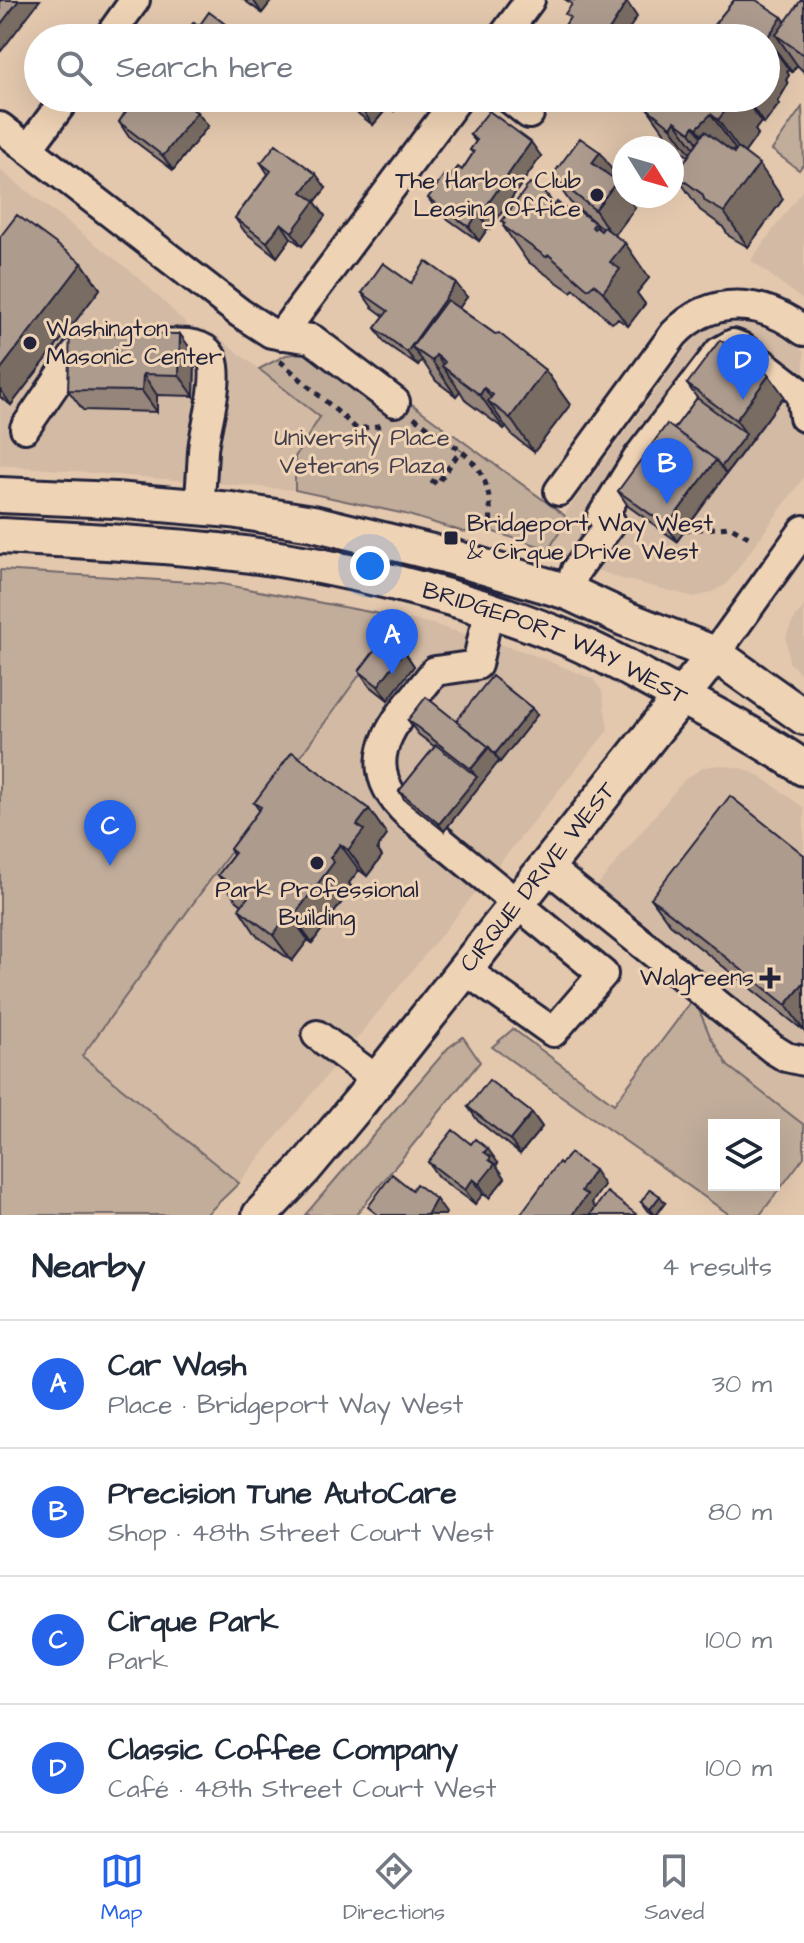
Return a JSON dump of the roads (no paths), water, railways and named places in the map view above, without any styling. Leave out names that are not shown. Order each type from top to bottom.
[{"type":"main road","name":"BRIDGEPORT WAY WEST","points":[[0,495],[199,507],[313,523],[448,556],[568,592],[715,654],[804,717]]},
{"type":"main road","name":"BRIDGEPORT WAY WEST","points":[[0,536],[221,551],[327,568],[422,591],[560,635],[623,664],[740,727],[804,768]]},
{"type":"main road","name":"CIRQUE DRIVE WEST","points":[[260,1215],[319,1152],[715,654]]},
{"type":"street","points":[[118,24],[135,0]]},
{"type":"street","points":[[512,24],[530,0]]},
{"type":"street","points":[[28,149],[56,112]]},
{"type":"street","points":[[276,334],[447,112]]},
{"type":"street","points":[[0,127],[240,313],[276,334],[312,339],[395,402]]},
{"type":"street","points":[[559,491],[674,334],[697,314],[711,308],[756,307],[781,315],[804,331]]},
{"type":"street","points":[[25,428],[83,343],[198,346],[210,354],[213,364],[199,507]]},
{"type":"street","points":[[568,592],[576,570],[611,523],[602,516],[631,468],[709,362],[726,347],[733,344],[741,347],[801,393],[804,417]]},
{"type":"street","name":"CIRQUE DRIVE WEST","points":[[715,654],[804,530]]},
{"type":"street","points":[[465,970],[553,1032],[603,974],[398,805],[385,788],[380,763],[386,737],[435,671],[477,665],[491,611]]},
{"type":"street","points":[[547,867],[773,1049],[786,1057],[804,1061]]},
{"type":"street","points":[[317,1035],[377,1080]]},
{"type":"place","name":"The Harbor Club Leasing Office","points":[[597,195]]},
{"type":"place","name":"Washington Masonic Center","points":[[30,343]]},
{"type":"place","name":"Classic Coffee Company","points":[[743,400]]},
{"type":"place","name":"Precision Tune AutoCare","points":[[667,504]]},
{"type":"place","name":"Bridgeport Way West & Cirque Drive West","points":[[451,538]]},
{"type":"place","name":"Car Wash","points":[[392,675]]},
{"type":"place","name":"Park Professional Building","points":[[317,863]]},
{"type":"place","name":"Cirque Park","points":[[110,866]]},
{"type":"place","name":"Walgreens","points":[[770,978]]},
{"type":"park label","name":"University Place Veterans Plaza","points":[[362,452]]}]
